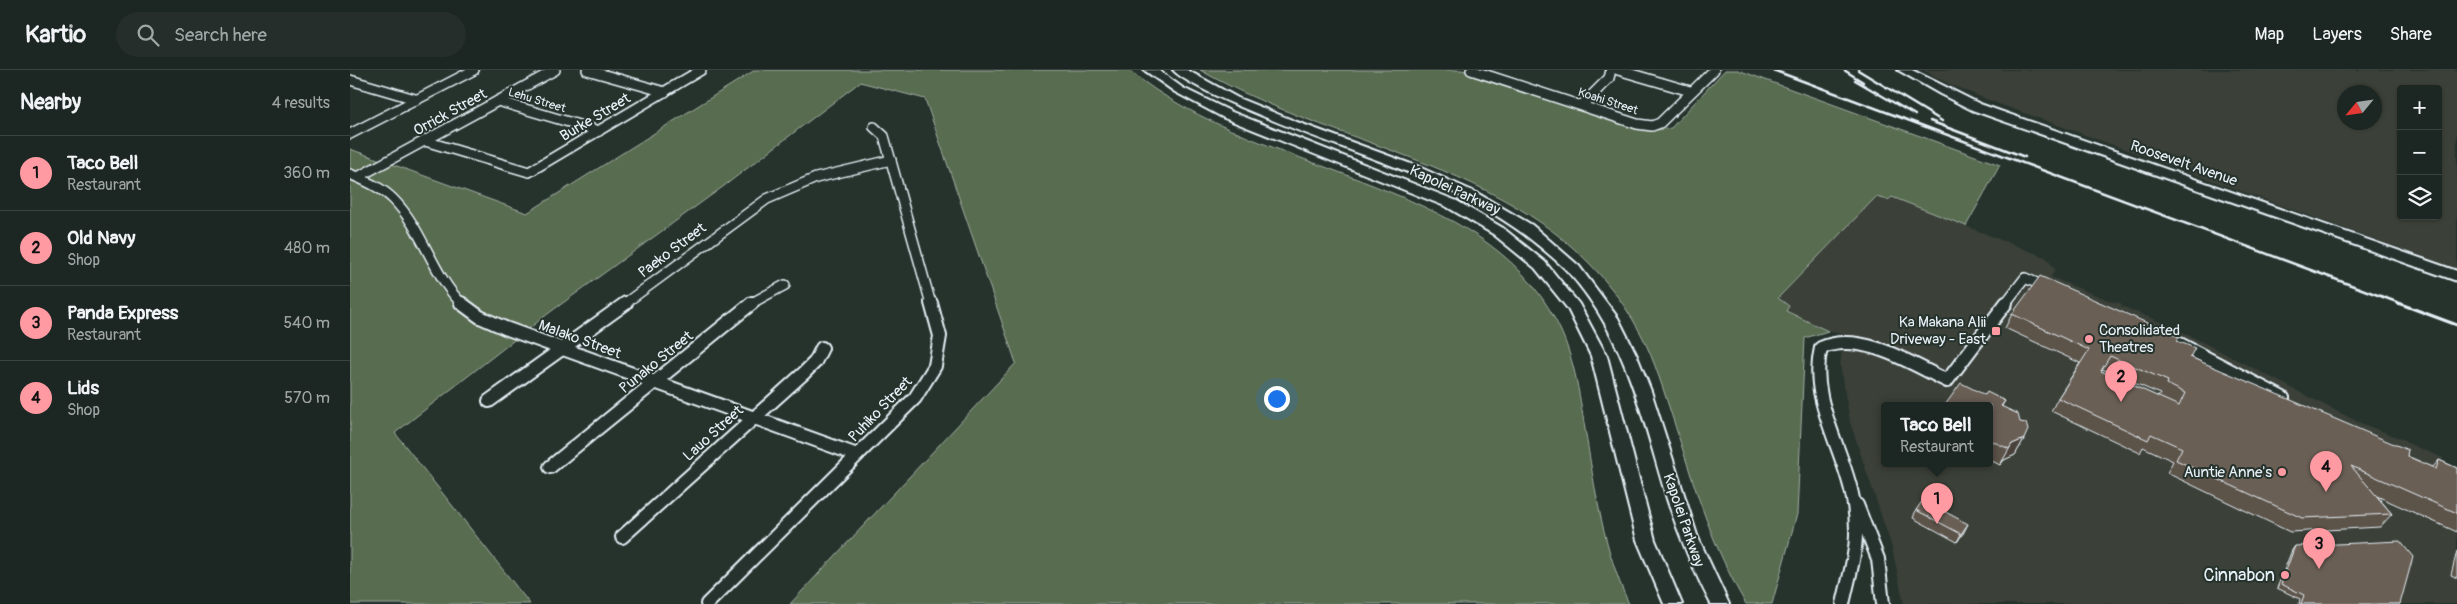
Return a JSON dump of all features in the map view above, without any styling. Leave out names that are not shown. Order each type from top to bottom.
[{"type":"main road","name":"Kapolei Parkway","points":[[1150,70],[1179,90],[1228,115],[1452,204],[1498,231],[1540,266],[1574,307],[1599,356],[1644,533],[1654,562],[1673,604]]},
{"type":"main road","name":"Kapolei Parkway","points":[[1179,70],[1208,88],[1244,105],[1470,194],[1518,223],[1562,258],[1600,302],[1629,354],[1689,541],[1720,604]]},
{"type":"main road","name":"Roosevelt Avenue","points":[[1904,70],[1944,92],[1976,106],[2457,276]]},
{"type":"main road","points":[[2187,182],[2457,284]]},
{"type":"street","points":[[350,134],[474,70]]},
{"type":"street","name":"Orrick Street","points":[[354,176],[425,141],[555,70]]},
{"type":"street","points":[[586,70],[665,92]]},
{"type":"street","name":"Burke Street","points":[[425,141],[529,172],[701,70]]},
{"type":"street","name":"Koahi Street","points":[[1471,70],[1637,124],[1652,126],[1660,123],[1690,91]]},
{"type":"street","points":[[1582,105],[1609,78],[1611,70]]},
{"type":"street","points":[[1618,70],[1690,91],[1714,70]]},
{"type":"street","points":[[350,80],[415,99]]},
{"type":"street","name":"Lehu Street","points":[[498,101],[599,131]]},
{"type":"street","name":"Puhiko Street","points":[[707,604],[923,387],[935,366],[940,346],[940,336],[884,136],[874,127]]},
{"type":"street","name":"Paeko Street","points":[[489,401],[564,349],[767,199],[806,181],[891,160]]},
{"type":"street","name":"Malako Street","points":[[354,176],[382,191],[401,206],[443,278],[463,305],[492,322],[857,455]]},
{"type":"street","points":[[1883,604],[1878,559],[1853,497],[1822,393],[1818,359],[1824,345],[1836,341],[1856,343],[1901,359],[1947,381],[2025,278],[2062,294]]},
{"type":"street","name":"Punako Street","points":[[550,466],[758,299],[785,285]]},
{"type":"street","points":[[2169,339],[2296,404]]},
{"type":"street","name":"Lauo Street","points":[[622,537],[810,367],[822,348]]},
{"type":"street","points":[[1843,604],[1856,552],[1853,497]]},
{"type":"shaded area","points":[[1923,70],[2457,70],[2457,269],[1996,103],[1951,85]]},
{"type":"shaded area","points":[[1876,196],[1888,200],[1892,197],[2047,258],[2055,270],[2051,277],[2122,304],[2121,306],[2173,327],[2360,423],[2405,440],[2405,442],[2443,458],[2442,461],[2457,467],[2457,604],[1904,604],[1892,548],[1850,422],[1840,365],[1844,335],[1828,331],[1785,311],[1789,306],[1778,299]]},
{"type":"green space","points":[[755,70],[1129,70],[1184,107],[1214,122],[1246,137],[1402,197],[1429,209],[1479,237],[1522,273],[1540,295],[1562,334],[1572,360],[1578,388],[1596,496],[1606,540],[1629,604],[790,604],[1016,363],[925,99],[860,82],[724,186],[549,313],[395,433],[530,604],[350,604],[350,149],[527,213]]},
{"type":"green space","points":[[1200,70],[1462,70],[1650,131],[1671,128],[1725,70],[1738,70],[2000,165],[1966,226],[1892,197],[1888,200],[1876,197],[1778,298],[1789,306],[1786,311],[1828,331],[1805,338],[1797,514],[1772,604],[1746,604],[1723,560],[1705,515],[1663,388],[1646,344],[1602,277],[1555,233],[1501,198],[1443,170],[1258,99]]},
{"type":"building","points":[[2040,276],[2179,337],[2177,341],[2195,348],[2190,357],[2408,450],[2407,456],[2436,469],[2439,460],[2457,468],[2457,513],[2351,466],[2392,514],[2302,518],[2176,460],[2182,448],[2151,434],[2148,440],[2058,398],[2089,350],[2012,314]],"holes":[[[2110,356],[2168,381],[2167,384],[2185,393],[2179,406],[2101,371]]]},
{"type":"building","points":[[1961,383],[1985,395],[1987,392],[2005,401],[2001,406],[2018,414],[2020,422],[2026,423],[2028,430],[2024,439],[2012,444],[2009,449],[1993,441],[1993,402],[1947,402]]},
{"type":"building","points":[[1923,500],[1968,524],[1961,534],[1916,510]]},
{"type":"building","points":[[2400,541],[2413,557],[2400,604],[2301,604],[2304,595],[2281,584],[2295,546]]},
{"type":"railway","points":[[1773,70],[2402,304]]},
{"type":"railway","points":[[1844,70],[1863,82]]},
{"type":"railway","points":[[1858,70],[1942,121]]},
{"type":"railway","points":[[1855,80],[1915,115]]},
{"type":"railway","points":[[1930,121],[2025,157]]},
{"type":"railway","points":[[2398,303],[2457,325]]},
{"type":"place","name":"Ka Makana Alii Driveway - East","points":[[1996,331]]},
{"type":"place","name":"Consolidated Theatres","points":[[2089,339]]},
{"type":"place","name":"Old Navy","points":[[2121,402]]},
{"type":"place","name":"Auntie Anne's","points":[[2282,472]]},
{"type":"place","name":"Lids","points":[[2326,492]]},
{"type":"place","name":"Taco Bell","points":[[1937,524]]},
{"type":"place","name":"Panda Express","points":[[2319,569]]},
{"type":"place","name":"Cinnabon","points":[[2285,575]]}]
